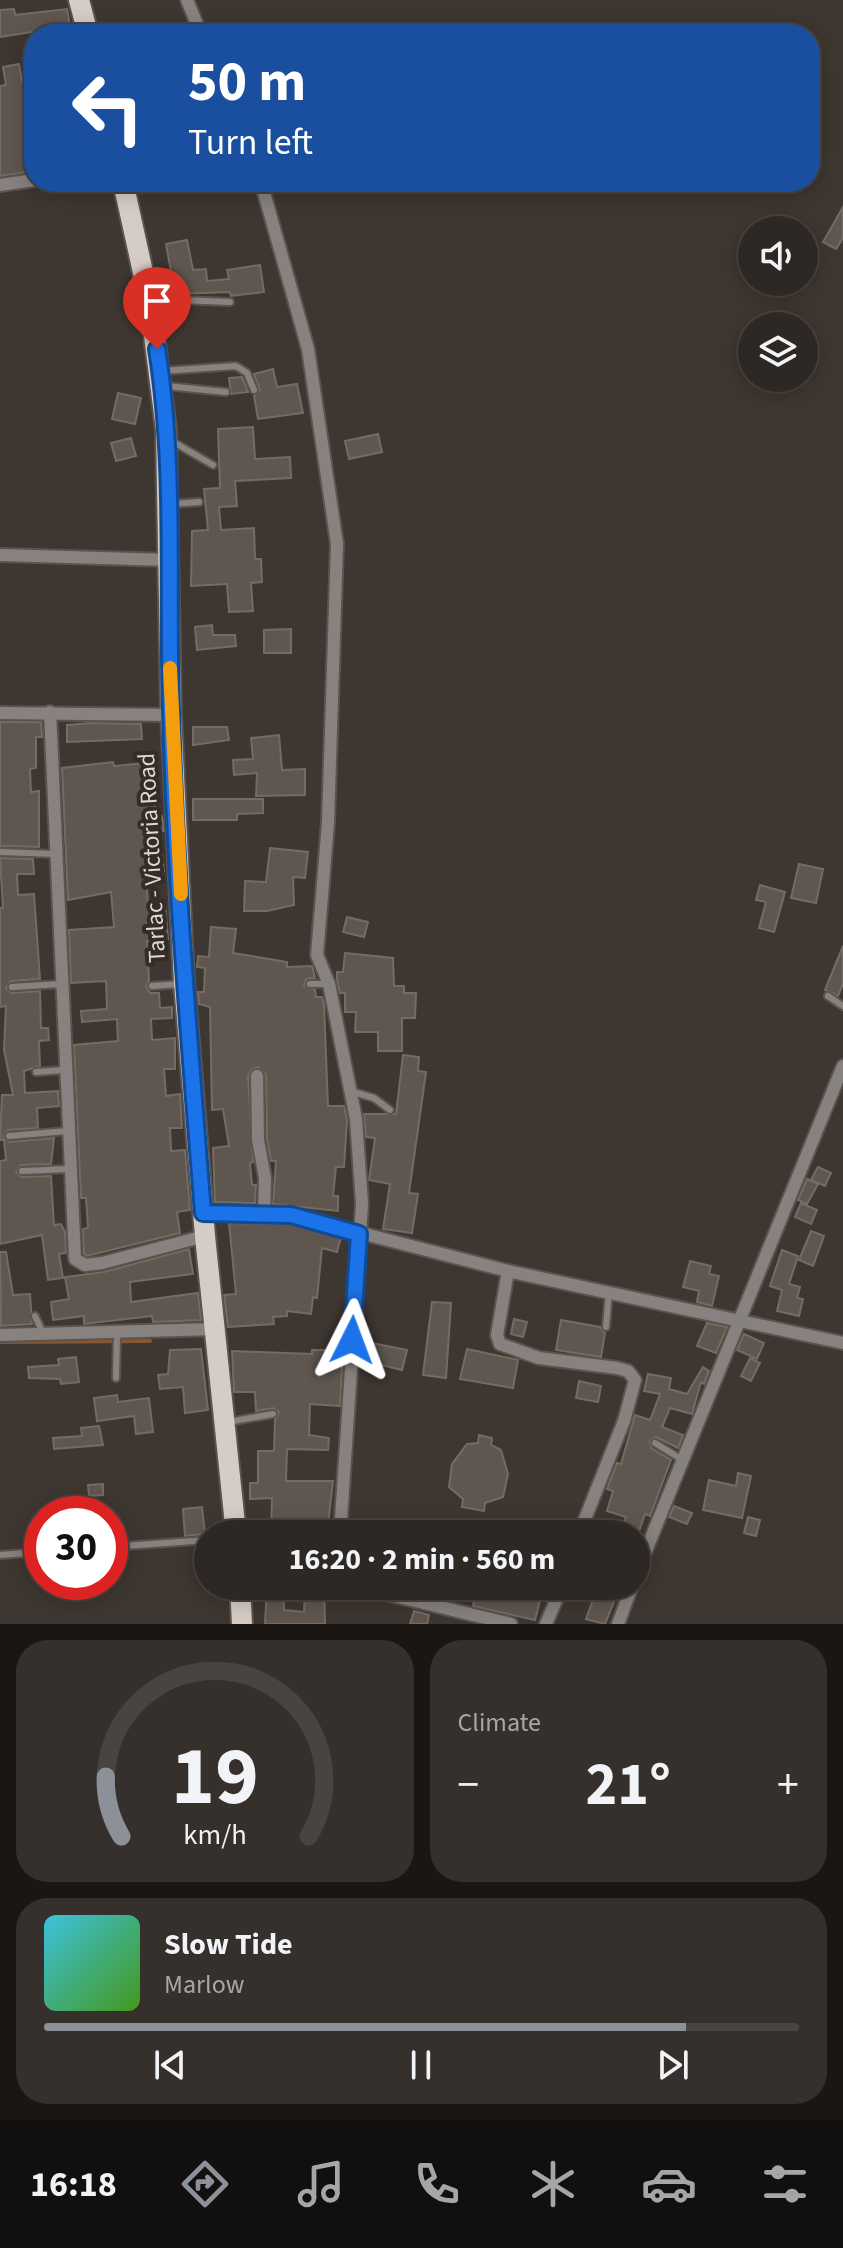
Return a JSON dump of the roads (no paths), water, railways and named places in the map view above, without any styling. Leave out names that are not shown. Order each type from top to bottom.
[{"type":"main road","points":[[79,0],[85,24]]},
{"type":"main road","name":"Tarlac - Victoria Road","points":[[125,192],[149,299],[162,378],[169,504],[171,715],[184,983],[205,1236],[234,1520]]},
{"type":"main road","points":[[241,1600],[242,1624]]},
{"type":"street","points":[[187,0],[197,24]]},
{"type":"street","points":[[0,185],[24,181]]},
{"type":"street","points":[[264,192],[308,349],[337,544],[329,809],[317,955],[329,984],[356,1119],[362,1204],[341,1520]]},
{"type":"street","points":[[0,555],[169,560]]},
{"type":"street","points":[[50,712],[72,1247],[75,1259],[82,1264],[115,1260],[205,1236]]},
{"type":"street","points":[[0,713],[171,715]]},
{"type":"street","points":[[650,1539],[843,1066]]},
{"type":"street","points":[[257,1076],[258,1140],[265,1178],[264,1213]]},
{"type":"street","points":[[203,1213],[291,1215],[508,1271],[843,1343]]},
{"type":"street","points":[[508,1271],[497,1335],[500,1344],[539,1358],[617,1368],[628,1371],[635,1380],[624,1421],[585,1520]]},
{"type":"street","points":[[0,1335],[217,1329]]},
{"type":"street","points":[[411,1600],[511,1624]]},
{"type":"street","points":[[546,1624],[556,1600]]},
{"type":"street","points":[[618,1624],[627,1600]]},
{"type":"lane","points":[[149,299],[230,302]]},
{"type":"lane","points":[[162,378],[236,366],[247,373],[254,390]]},
{"type":"lane","points":[[162,378],[226,392]]},
{"type":"lane","points":[[166,438],[213,465]]},
{"type":"lane","points":[[169,504],[199,502]]},
{"type":"lane","points":[[0,852],[55,854]]},
{"type":"lane","points":[[152,986],[184,983]]},
{"type":"lane","points":[[12,987],[61,984]]},
{"type":"lane","points":[[310,984],[329,984]]},
{"type":"lane","points":[[828,996],[843,1006]]},
{"type":"lane","points":[[36,1072],[64,1070]]},
{"type":"lane","points":[[350,1091],[374,1098],[390,1110]]},
{"type":"lane","points":[[9,1136],[67,1131]]},
{"type":"lane","points":[[22,1171],[69,1169]]},
{"type":"lane","points":[[606,1327],[609,1292]]},
{"type":"lane","points":[[35,1316],[44,1335]]},
{"type":"lane","points":[[116,1378],[117,1334]]},
{"type":"lane","points":[[224,1422],[273,1414]]},
{"type":"lane","points":[[655,1443],[681,1459]]},
{"type":"lane","points":[[128,1546],[194,1541]]},
{"type":"lane","points":[[0,1555],[24,1553]]},
{"type":"waterway","points":[[0,1342],[150,1341]]}]
